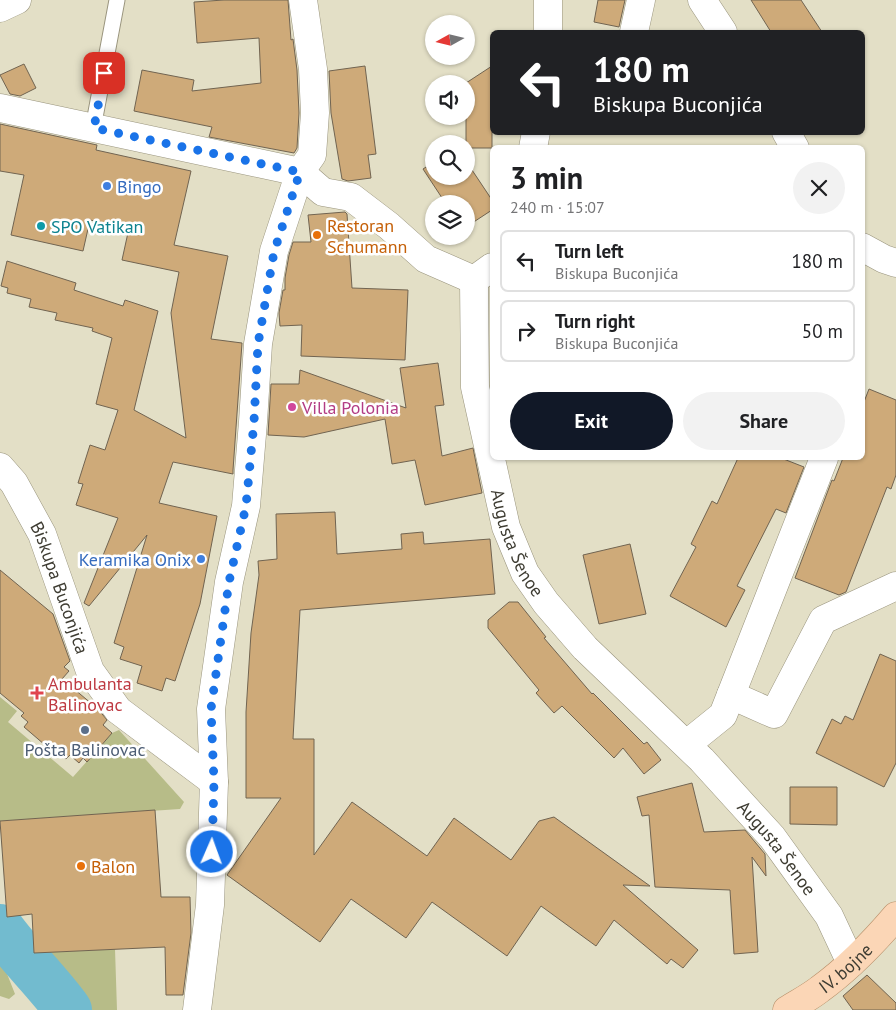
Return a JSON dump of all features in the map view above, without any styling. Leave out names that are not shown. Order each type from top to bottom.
[{"type":"main road","name":"IV. bojne","points":[[787,1010],[820,990],[874,942],[896,916]]},
{"type":"street","points":[[0,8],[17,0]]},
{"type":"street","points":[[197,1010],[210,904],[214,782],[211,709],[229,582],[246,506],[254,422],[258,344],[274,252],[300,172],[312,155],[315,113],[313,68],[303,0]]},
{"type":"street","points":[[548,0],[548,30]]},
{"type":"street","points":[[634,30],[641,0]]},
{"type":"street","points":[[702,0],[722,30]]},
{"type":"street","points":[[0,108],[300,172]]},
{"type":"street","name":"Augusta Šenoe","points":[[300,172],[323,192],[351,197],[389,226],[426,259],[483,274],[475,387],[490,455]]},
{"type":"street","points":[[865,249],[896,263]]},
{"type":"street","name":"Augusta Šenoe","points":[[491,460],[506,527],[525,573],[546,603],[585,648],[687,744],[772,837],[829,916],[851,963]]},
{"type":"street","points":[[687,744],[723,714],[823,460]]},
{"type":"street","name":"Biskupa Buconjića","points":[[0,467],[14,483],[42,534],[90,671],[118,710],[214,782]]},
{"type":"street","points":[[731,695],[774,714],[823,620],[896,586]]},
{"type":"lane","points":[[94,128],[117,0]]},
{"type":"green space","points":[[0,697],[17,711],[8,722],[73,777],[112,733],[119,730],[184,802],[180,809],[0,821]]},
{"type":"green space","points":[[115,949],[117,1010],[77,1010],[67,1000],[34,953]]},
{"type":"green space","points":[[0,956],[15,994],[9,999],[0,996]]},
{"type":"building","points":[[288,0],[291,40],[293,39],[297,70],[299,113],[297,148],[294,153],[209,137],[212,127],[134,111],[142,70],[194,80],[192,91],[261,83],[259,38],[197,43],[194,2]]},
{"type":"building","points":[[598,0],[625,0],[619,27],[594,22]]},
{"type":"building","points":[[751,0],[801,0],[821,30],[770,30]]},
{"type":"building","points":[[24,64],[36,88],[20,96],[10,94],[0,75]]},
{"type":"building","points":[[365,66],[376,154],[368,155],[371,178],[348,181],[342,179],[331,113],[329,71]]},
{"type":"building","points":[[490,67],[490,135],[492,135],[492,145],[490,145],[490,148],[475,148],[475,135],[466,135],[466,125],[475,125],[475,77]]},
{"type":"building","points":[[0,124],[97,145],[96,150],[191,171],[174,245],[228,256],[211,339],[242,343],[233,474],[173,462],[159,503],[217,516],[200,604],[175,681],[166,678],[162,691],[137,683],[142,666],[120,659],[124,647],[114,643],[147,535],[89,606],[84,603],[118,518],[76,505],[83,484],[78,483],[90,445],[105,450],[118,410],[96,404],[112,338],[92,331],[93,328],[55,320],[57,313],[29,307],[31,299],[7,293],[8,288],[1,286],[7,261],[76,283],[74,290],[123,306],[125,300],[158,311],[134,410],[186,438],[171,313],[179,272],[122,260],[129,228],[90,220],[83,251],[11,235],[24,175],[0,171]]},
{"type":"building","points":[[475,174],[490,197],[490,211],[475,221],[475,195],[440,195],[434,185],[475,185]]},
{"type":"building","points":[[345,212],[347,214],[352,288],[408,290],[405,360],[301,356],[302,325],[280,326],[279,313],[293,242],[311,242],[308,215]]},
{"type":"building","points":[[438,363],[444,405],[435,406],[442,456],[473,448],[482,493],[425,505],[415,460],[392,464],[385,419],[304,437],[268,435],[271,384],[299,384],[300,370],[406,408],[400,368]]},
{"type":"building","points":[[869,389],[896,400],[896,475],[891,489],[887,487],[846,592],[839,595],[795,578],[832,480],[834,481],[842,460],[865,460],[865,399]]},
{"type":"building","points":[[737,460],[786,460],[804,467],[786,513],[776,509],[737,586],[745,590],[726,627],[670,596],[696,547],[691,544],[712,501],[717,504]]},
{"type":"building","points":[[335,512],[337,554],[402,549],[401,534],[423,532],[424,544],[490,539],[495,594],[300,610],[293,739],[314,739],[314,855],[352,802],[427,856],[454,818],[511,860],[539,821],[554,817],[650,886],[623,885],[698,950],[683,968],[671,959],[667,964],[614,920],[596,946],[541,906],[507,956],[432,902],[406,938],[351,899],[320,942],[227,875],[281,798],[246,798],[246,712],[251,633],[259,575],[258,561],[277,559],[276,514]]},
{"type":"building","points":[[630,544],[646,614],[599,624],[583,555]]},
{"type":"building","points":[[0,570],[53,614],[70,661],[64,667],[69,671],[62,679],[98,709],[107,720],[103,725],[112,733],[87,762],[83,758],[79,763],[70,755],[66,759],[47,743],[45,745],[24,727],[28,722],[21,716],[24,713],[0,693]]},
{"type":"building","points":[[509,602],[518,602],[546,637],[544,638],[592,694],[644,744],[647,742],[661,760],[644,774],[623,748],[614,758],[562,706],[554,713],[536,693],[539,690],[488,628],[488,620]]},
{"type":"building","points":[[880,654],[896,661],[896,763],[884,787],[816,753],[832,719],[841,724],[845,716],[853,720]]},
{"type":"building","points":[[692,783],[704,832],[745,830],[765,854],[766,876],[752,857],[758,952],[734,954],[730,890],[655,887],[649,815],[642,816],[637,797]]},
{"type":"building","points":[[790,787],[837,787],[837,825],[790,824]]},
{"type":"building","name":"Balon","points":[[155,810],[161,897],[190,897],[191,933],[183,995],[166,995],[165,947],[34,953],[32,914],[7,917],[0,821]]},
{"type":"building","points":[[867,975],[896,1003],[896,1010],[853,1010],[843,996]]},
{"type":"waterway","points":[[0,928],[68,1010]]},
{"type":"place","name":"Bingo","points":[[107,186]]},
{"type":"place","name":"SPO Vatikan","points":[[41,226]]},
{"type":"place","name":"Restoran Schumann","points":[[317,235]]},
{"type":"place","name":"Villa Polonia","points":[[292,407]]},
{"type":"place","name":"Keramika Onix","points":[[201,559]]},
{"type":"place","name":"Ambulanta Balinovac","points":[[37,693]]},
{"type":"place","name":"Pošta Balinovac","points":[[85,730]]},
{"type":"place","name":"Balon","points":[[81,866]]},
{"type":"route","points":[[104,73],[94,128],[300,172],[274,252],[258,344],[254,422],[246,506],[229,582],[211,709],[214,782],[212,852]]}]
